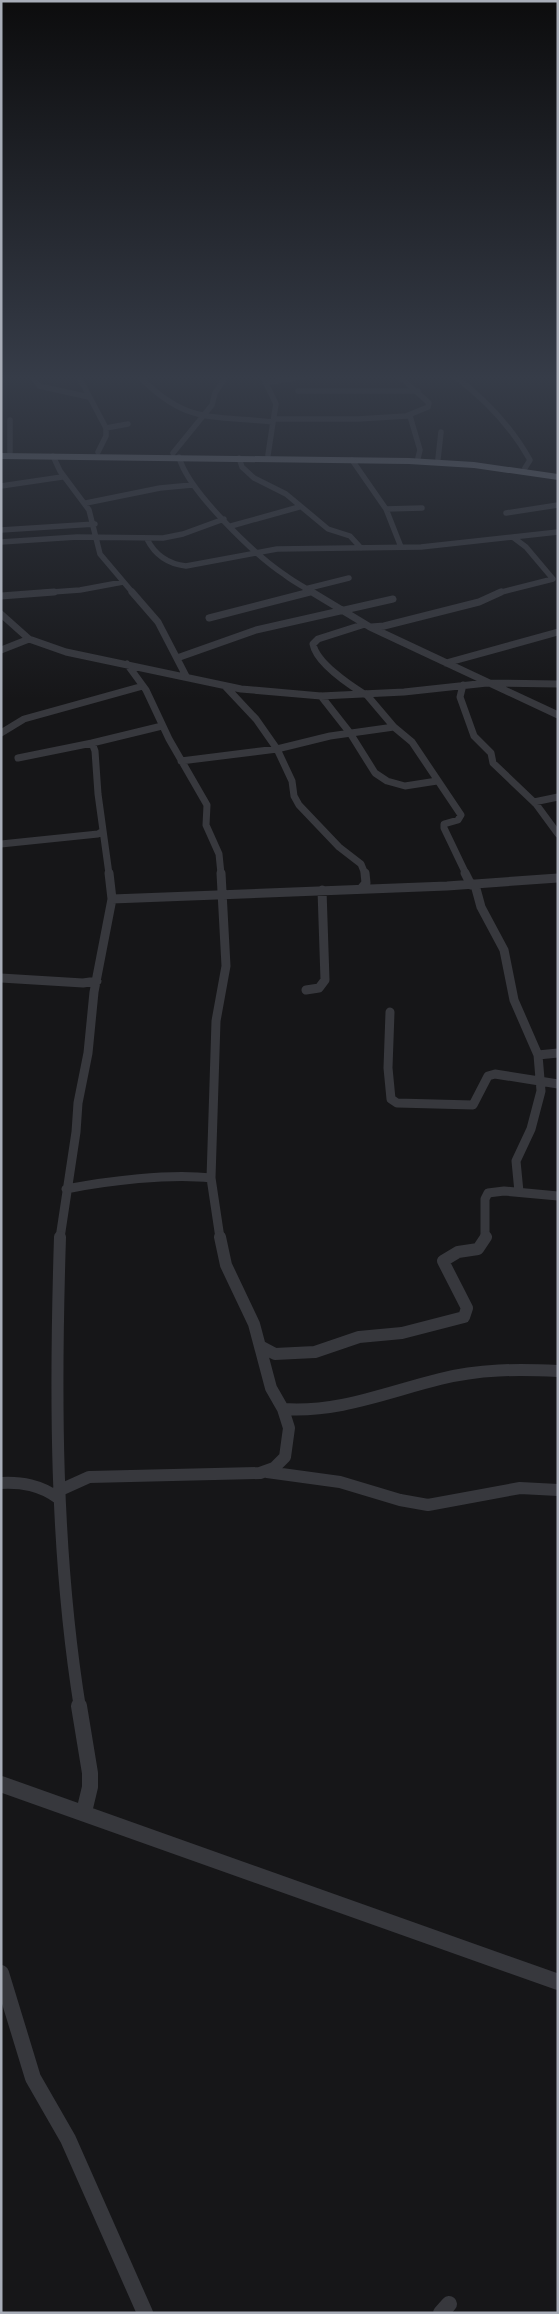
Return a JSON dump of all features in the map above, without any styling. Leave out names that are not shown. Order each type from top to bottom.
[{"type":"street","points":[[1,486],[21,483]]},
{"type":"street","points":[[68,483],[86,503],[95,524],[96,545],[100,554],[158,622],[186,676]]},
{"type":"street","points":[[264,483],[286,494],[328,528],[350,536],[361,548]]},
{"type":"street","points":[[368,483],[386,509],[401,547]]},
{"type":"street","points":[[86,503],[160,488],[192,485],[256,552],[284,575],[368,625],[383,629],[464,672],[558,714]]},
{"type":"street","points":[[506,513],[558,505]]},
{"type":"street","points":[[231,526],[300,507]]},
{"type":"street","points":[[386,509],[422,508]]},
{"type":"street","points":[[1,542],[97,537],[147,539],[183,534],[224,519]]},
{"type":"street","points":[[1,530],[95,524]]},
{"type":"street","points":[[147,539],[159,555],[181,566],[283,549],[401,547],[514,538],[558,532]]},
{"type":"street","points":[[383,629],[479,602],[501,592],[553,579],[526,547],[514,538]]},
{"type":"street","points":[[209,618],[349,578]]},
{"type":"street","points":[[1,596],[80,590],[123,582]]},
{"type":"street","points":[[177,658],[221,640],[340,609],[393,599]]},
{"type":"street","points":[[1,614],[29,639],[66,652],[224,685],[321,696],[487,683],[558,684]]},
{"type":"street","points":[[368,625],[318,639],[313,644],[313,650],[322,662],[352,687],[365,694],[394,727],[412,742],[461,815],[458,820],[444,824],[444,828],[473,885],[481,907],[504,950],[512,992],[538,1055],[540,1087],[531,1129],[516,1161],[519,1192]]},
{"type":"street","points":[[446,663],[558,632]]},
{"type":"street","points":[[1,650],[29,639]]},
{"type":"street","points":[[126,664],[143,686],[181,761],[208,805],[206,825],[219,854],[223,893],[226,966],[216,1021],[211,1173],[220,1246],[233,1282],[254,1324],[271,1388],[283,1409],[288,1423],[285,1457],[295,1475]]},
{"type":"street","points":[[464,672],[460,685],[460,697],[469,717],[474,736],[491,752],[493,764],[534,802],[558,834]]},
{"type":"street","points":[[224,685],[256,719],[277,749],[292,782],[294,796],[299,804],[339,847],[361,864],[366,877],[364,886]]},
{"type":"street","points":[[1,733],[24,719],[143,686]]},
{"type":"street","points":[[348,695],[352,687]]},
{"type":"street","points":[[321,696],[350,733],[374,773],[387,781],[405,786],[437,781]]},
{"type":"street","points":[[18,758],[162,726]]},
{"type":"street","points":[[181,761],[277,749],[330,736],[394,727]]},
{"type":"street","points":[[84,1812],[90,1787],[90,1773],[76,1685],[58,1494],[59,1402],[56,1360],[60,1228],[97,981],[112,899],[101,834],[95,751],[92,743]]},
{"type":"street","points":[[534,802],[558,798]]},
{"type":"street","points":[[1,844],[101,834]]},
{"type":"street","points":[[112,899],[322,890],[364,886],[374,888],[473,885],[558,878]]},
{"type":"street","points":[[306,990],[320,988],[325,980],[322,890]]},
{"type":"street","points":[[1,978],[83,983],[97,981]]},
{"type":"street","points":[[390,1012],[388,1068],[394,1102],[473,1105],[488,1076],[495,1074],[540,1087],[555,1084]]},
{"type":"street","points":[[538,1055],[558,1053]]},
{"type":"street","points":[[66,1189],[92,1184],[211,1173]]},
{"type":"street","points":[[263,1360],[275,1354],[315,1352],[359,1337],[402,1333],[464,1318],[467,1308],[443,1262],[458,1252],[478,1249],[485,1240],[485,1199],[488,1193],[495,1191],[519,1192],[558,1196]]},
{"type":"street","points":[[260,1346],[275,1354]]},
{"type":"street","points":[[283,1409],[296,1411],[352,1404],[443,1378],[494,1370],[517,1368],[558,1371]]},
{"type":"street","points":[[288,1423],[296,1411]]},
{"type":"street","points":[[265,1472],[274,1468],[285,1457]]},
{"type":"street","points":[[58,1494],[89,1477],[97,1476],[265,1472],[340,1482],[400,1500],[428,1505],[520,1488],[558,1490]]},
{"type":"street","points":[[1,1483],[28,1483],[58,1494]]},
{"type":"street","points":[[1,1784],[558,1982]]},
{"type":"street","points":[[1,1973],[33,2078],[68,2139],[145,2313]]}]
